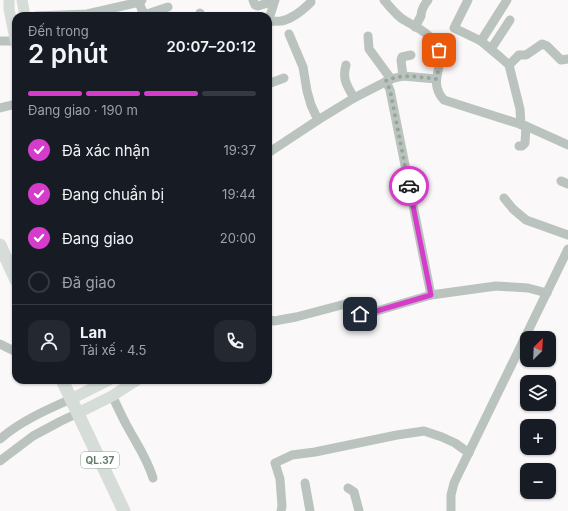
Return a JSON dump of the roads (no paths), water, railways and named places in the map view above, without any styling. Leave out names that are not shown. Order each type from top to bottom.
[{"type":"highway","points":[[0,245],[12,271]]},
{"type":"highway","name":"QL.37","points":[[64,384],[124,511]]},
{"type":"main road","points":[[9,0],[12,23]]},
{"type":"main road","points":[[22,0],[24,12]]},
{"type":"main road","points":[[74,405],[103,384]]},
{"type":"main road","points":[[74,405],[112,396],[131,384]]},
{"type":"street","points":[[253,0],[255,5],[258,6],[274,0]]},
{"type":"street","points":[[271,12],[274,0]]},
{"type":"street","points":[[384,0],[400,17],[430,37],[438,46],[440,64],[436,79],[436,86],[440,96],[444,100],[524,126],[568,145]]},
{"type":"street","points":[[415,27],[428,0]]},
{"type":"street","points":[[468,0],[461,17],[454,28],[481,41],[492,49],[508,65],[524,126],[526,143],[519,146]]},
{"type":"street","points":[[481,41],[507,0]]},
{"type":"street","points":[[100,12],[140,1],[143,12]]},
{"type":"street","points":[[272,22],[287,19],[303,10],[311,2]]},
{"type":"street","points":[[153,12],[168,7]]},
{"type":"street","points":[[492,49],[510,20]]},
{"type":"street","points":[[289,34],[303,67],[307,91],[311,105],[318,120]]},
{"type":"street","points":[[368,36],[369,49],[388,80],[431,295]]},
{"type":"street","points":[[0,41],[12,42]]},
{"type":"street","points":[[508,65],[516,56],[526,55],[542,44],[547,46],[562,60],[568,59]]},
{"type":"street","points":[[403,76],[402,57],[411,55]]},
{"type":"street","points":[[346,65],[344,72],[345,79],[354,98]]},
{"type":"street","points":[[272,150],[354,98],[388,80],[403,76],[436,79]]},
{"type":"street","points":[[272,82],[284,78]]},
{"type":"street","points":[[0,108],[12,105]]},
{"type":"street","points":[[504,198],[523,219],[568,235]]},
{"type":"street","points":[[451,511],[451,495],[454,483],[568,249]]},
{"type":"street","points":[[272,320],[296,317],[353,302],[357,303],[359,313],[363,315],[431,295],[496,286],[528,288],[547,293]]},
{"type":"street","points":[[1,346],[12,350]]},
{"type":"street","points":[[112,396],[145,456],[153,478]]},
{"type":"street","points":[[0,439],[17,426],[49,408],[74,405]]},
{"type":"street","points":[[0,461],[33,436],[61,420],[74,405]]},
{"type":"street","points":[[282,511],[280,479],[274,464],[292,455],[424,431],[455,443],[469,453]]},
{"type":"street","points":[[305,483],[310,511]]},
{"type":"street","points":[[348,488],[354,492],[359,511]]}]
